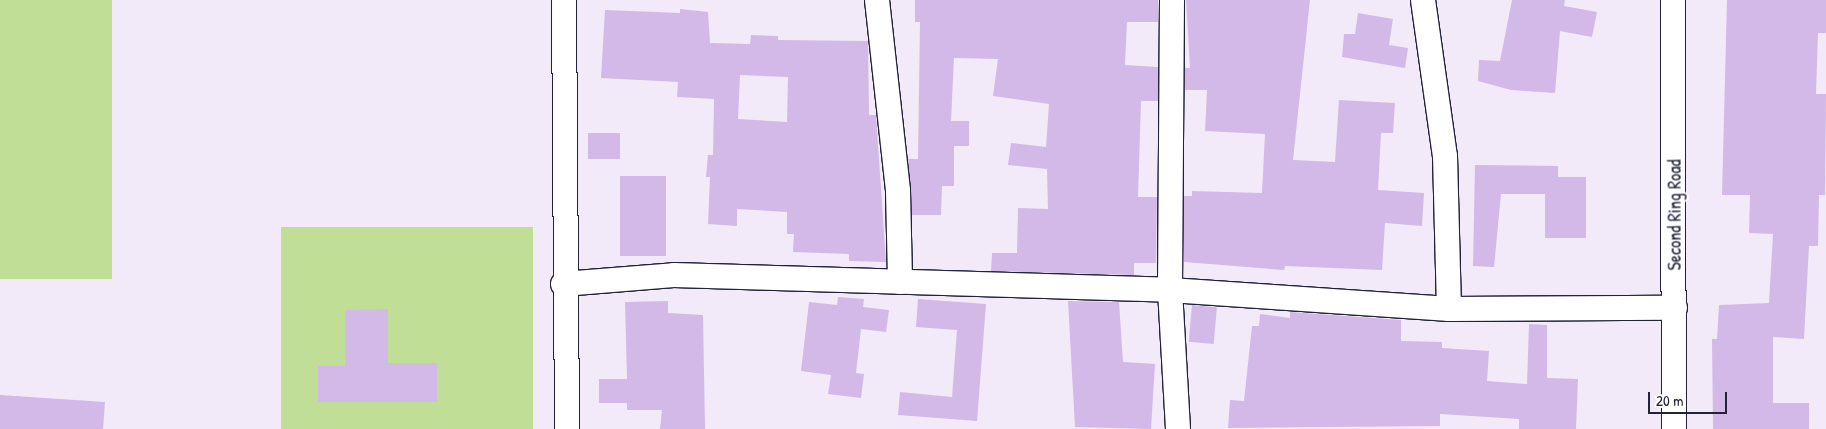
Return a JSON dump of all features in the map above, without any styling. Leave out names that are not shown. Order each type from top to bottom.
[{"type":"street","points":[[564,0],[564,284],[567,429]]},
{"type":"street","points":[[877,0],[898,191],[900,282]]},
{"type":"street","points":[[1172,0],[1170,290],[1178,429]]},
{"type":"street","points":[[1423,0],[1445,156],[1449,309]]},
{"type":"street","name":"Second Ring Road","points":[[1673,0],[1674,429]]},
{"type":"street","points":[[564,284],[674,275],[1170,290],[1449,309],[1675,308]]},
{"type":"green space","points":[[0,0],[112,0],[112,279],[0,279]]},
{"type":"green space","points":[[281,227],[533,227],[533,429],[281,429]]},
{"type":"building","points":[[915,0],[1158,0],[1158,22],[1127,22],[1125,65],[1158,67],[1158,101],[1141,101],[1138,197],[1157,197],[1156,263],[1134,263],[1134,275],[991,271],[992,253],[1017,253],[1018,208],[1048,209],[1047,169],[1008,165],[1011,143],[1046,147],[1049,104],[993,96],[998,59],[954,58],[951,121],[969,121],[969,146],[954,146],[954,186],[942,186],[941,215],[912,215],[908,159],[918,159],[920,22],[915,22]]},
{"type":"building","points":[[1186,0],[1310,0],[1293,160],[1335,162],[1339,100],[1395,103],[1393,133],[1381,133],[1378,190],[1424,193],[1422,226],[1385,223],[1382,270],[1285,266],[1284,270],[1184,262],[1184,196],[1192,196],[1192,191],[1262,193],[1265,134],[1205,131],[1207,90],[1185,90],[1185,68],[1190,68]]},
{"type":"building","points":[[1512,0],[1565,0],[1564,6],[1597,12],[1592,37],[1560,31],[1555,93],[1511,90],[1478,81],[1479,60],[1500,61]]},
{"type":"building","points":[[1727,0],[1826,0],[1826,33],[1818,33],[1816,94],[1826,94],[1825,195],[1819,195],[1818,246],[1809,246],[1804,339],[1773,337],[1773,403],[1809,403],[1809,429],[1713,429],[1712,339],[1717,339],[1719,305],[1769,303],[1773,234],[1749,233],[1750,195],[1722,195]]},
{"type":"building","points":[[680,9],[708,12],[710,43],[750,44],[751,35],[778,36],[778,40],[868,41],[869,115],[876,115],[886,262],[849,261],[849,254],[793,252],[794,234],[787,234],[787,212],[737,209],[737,226],[708,224],[710,177],[706,177],[708,155],[713,155],[714,99],[677,97],[678,82],[601,78],[605,10],[680,13]],"holes":[[[740,75],[788,77],[787,122],[738,119]]]},
{"type":"building","points":[[1358,13],[1393,19],[1389,45],[1408,48],[1405,68],[1342,57],[1344,34],[1355,34]]},
{"type":"building","points":[[588,133],[620,133],[620,159],[588,159]]},
{"type":"building","points":[[1475,165],[1558,166],[1558,177],[1586,177],[1586,238],[1545,238],[1545,194],[1501,194],[1494,267],[1473,266]]},
{"type":"building","points":[[620,176],[666,176],[666,256],[620,256]]},
{"type":"building","points":[[838,297],[864,299],[863,307],[889,310],[886,332],[861,329],[856,373],[864,374],[861,398],[828,394],[831,375],[801,371],[809,302],[837,305]]},
{"type":"building","points":[[918,299],[986,304],[977,421],[898,415],[900,392],[952,397],[957,330],[916,327]]},
{"type":"building","points":[[668,301],[668,313],[703,315],[705,429],[660,429],[662,410],[627,410],[627,403],[599,403],[599,379],[627,379],[625,302]]},
{"type":"building","points":[[1068,301],[1119,302],[1123,362],[1155,364],[1151,429],[1075,427]]},
{"type":"building","points":[[1192,305],[1217,307],[1214,344],[1189,342]]},
{"type":"building","points":[[388,309],[388,363],[437,363],[437,402],[318,402],[318,366],[345,366],[345,310]]},
{"type":"building","points":[[1290,312],[1401,320],[1401,341],[1442,342],[1442,348],[1489,351],[1487,381],[1527,384],[1529,324],[1547,325],[1547,378],[1578,379],[1576,429],[1519,429],[1519,419],[1440,414],[1440,426],[1228,428],[1230,400],[1244,401],[1252,326],[1259,326],[1260,314],[1290,318]]},
{"type":"building","points":[[0,395],[105,402],[103,429],[0,429]]}]
